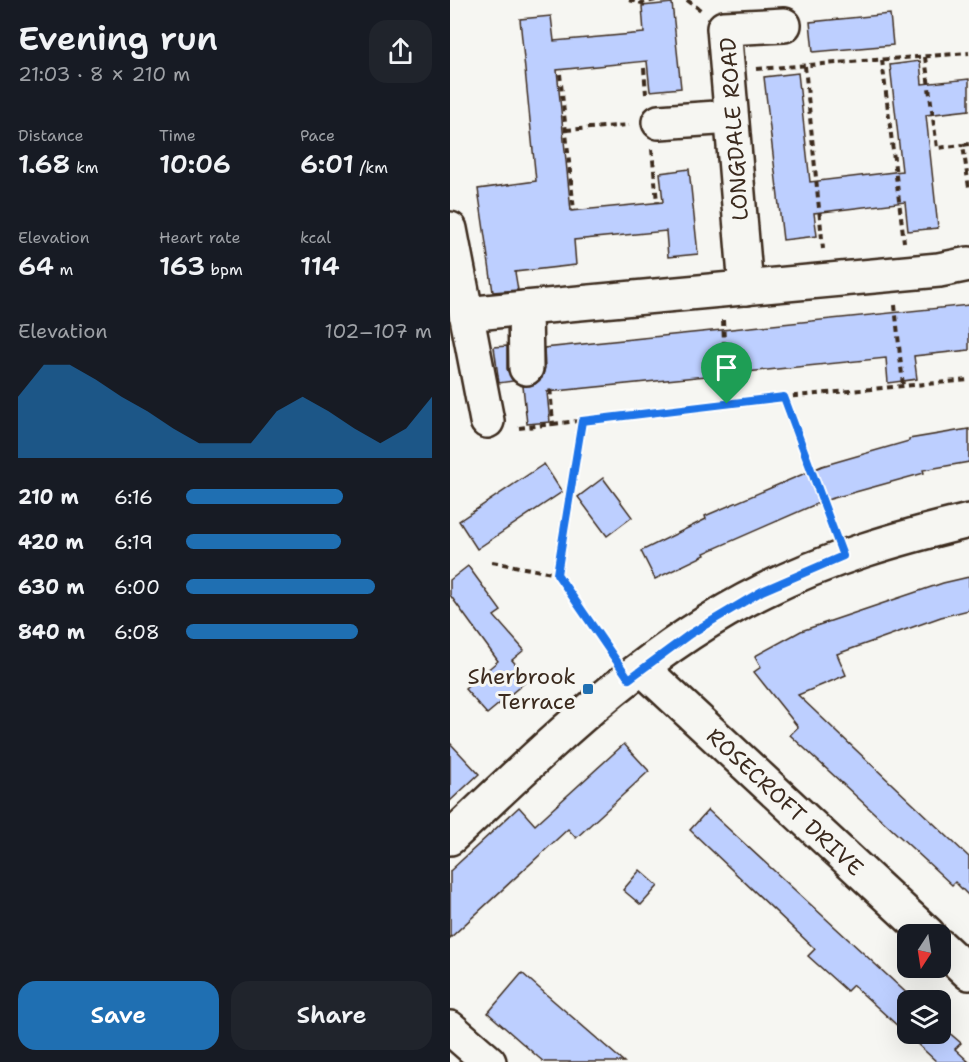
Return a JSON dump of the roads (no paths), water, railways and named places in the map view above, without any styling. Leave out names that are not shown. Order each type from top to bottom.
[{"type":"street","name":"LONGDALE ROAD","points":[[733,289],[731,117],[724,28],[784,25]]},
{"type":"street","points":[[659,122],[731,117]]},
{"type":"street","points":[[450,229],[487,421]]},
{"type":"street","points":[[466,314],[900,273],[969,264]]},
{"type":"street","points":[[525,308],[526,368]]},
{"type":"street","points":[[450,838],[577,720],[690,634],[762,591],[843,556],[969,521]]},
{"type":"street","name":"ROSECROFT DRIVE","points":[[636,674],[917,924]]},
{"type":"street","points":[[951,956],[969,973]]},
{"type":"street","points":[[450,1028],[489,1062]]},
{"type":"place","name":"Sherbrook Terrace","points":[[588,689]]}]
